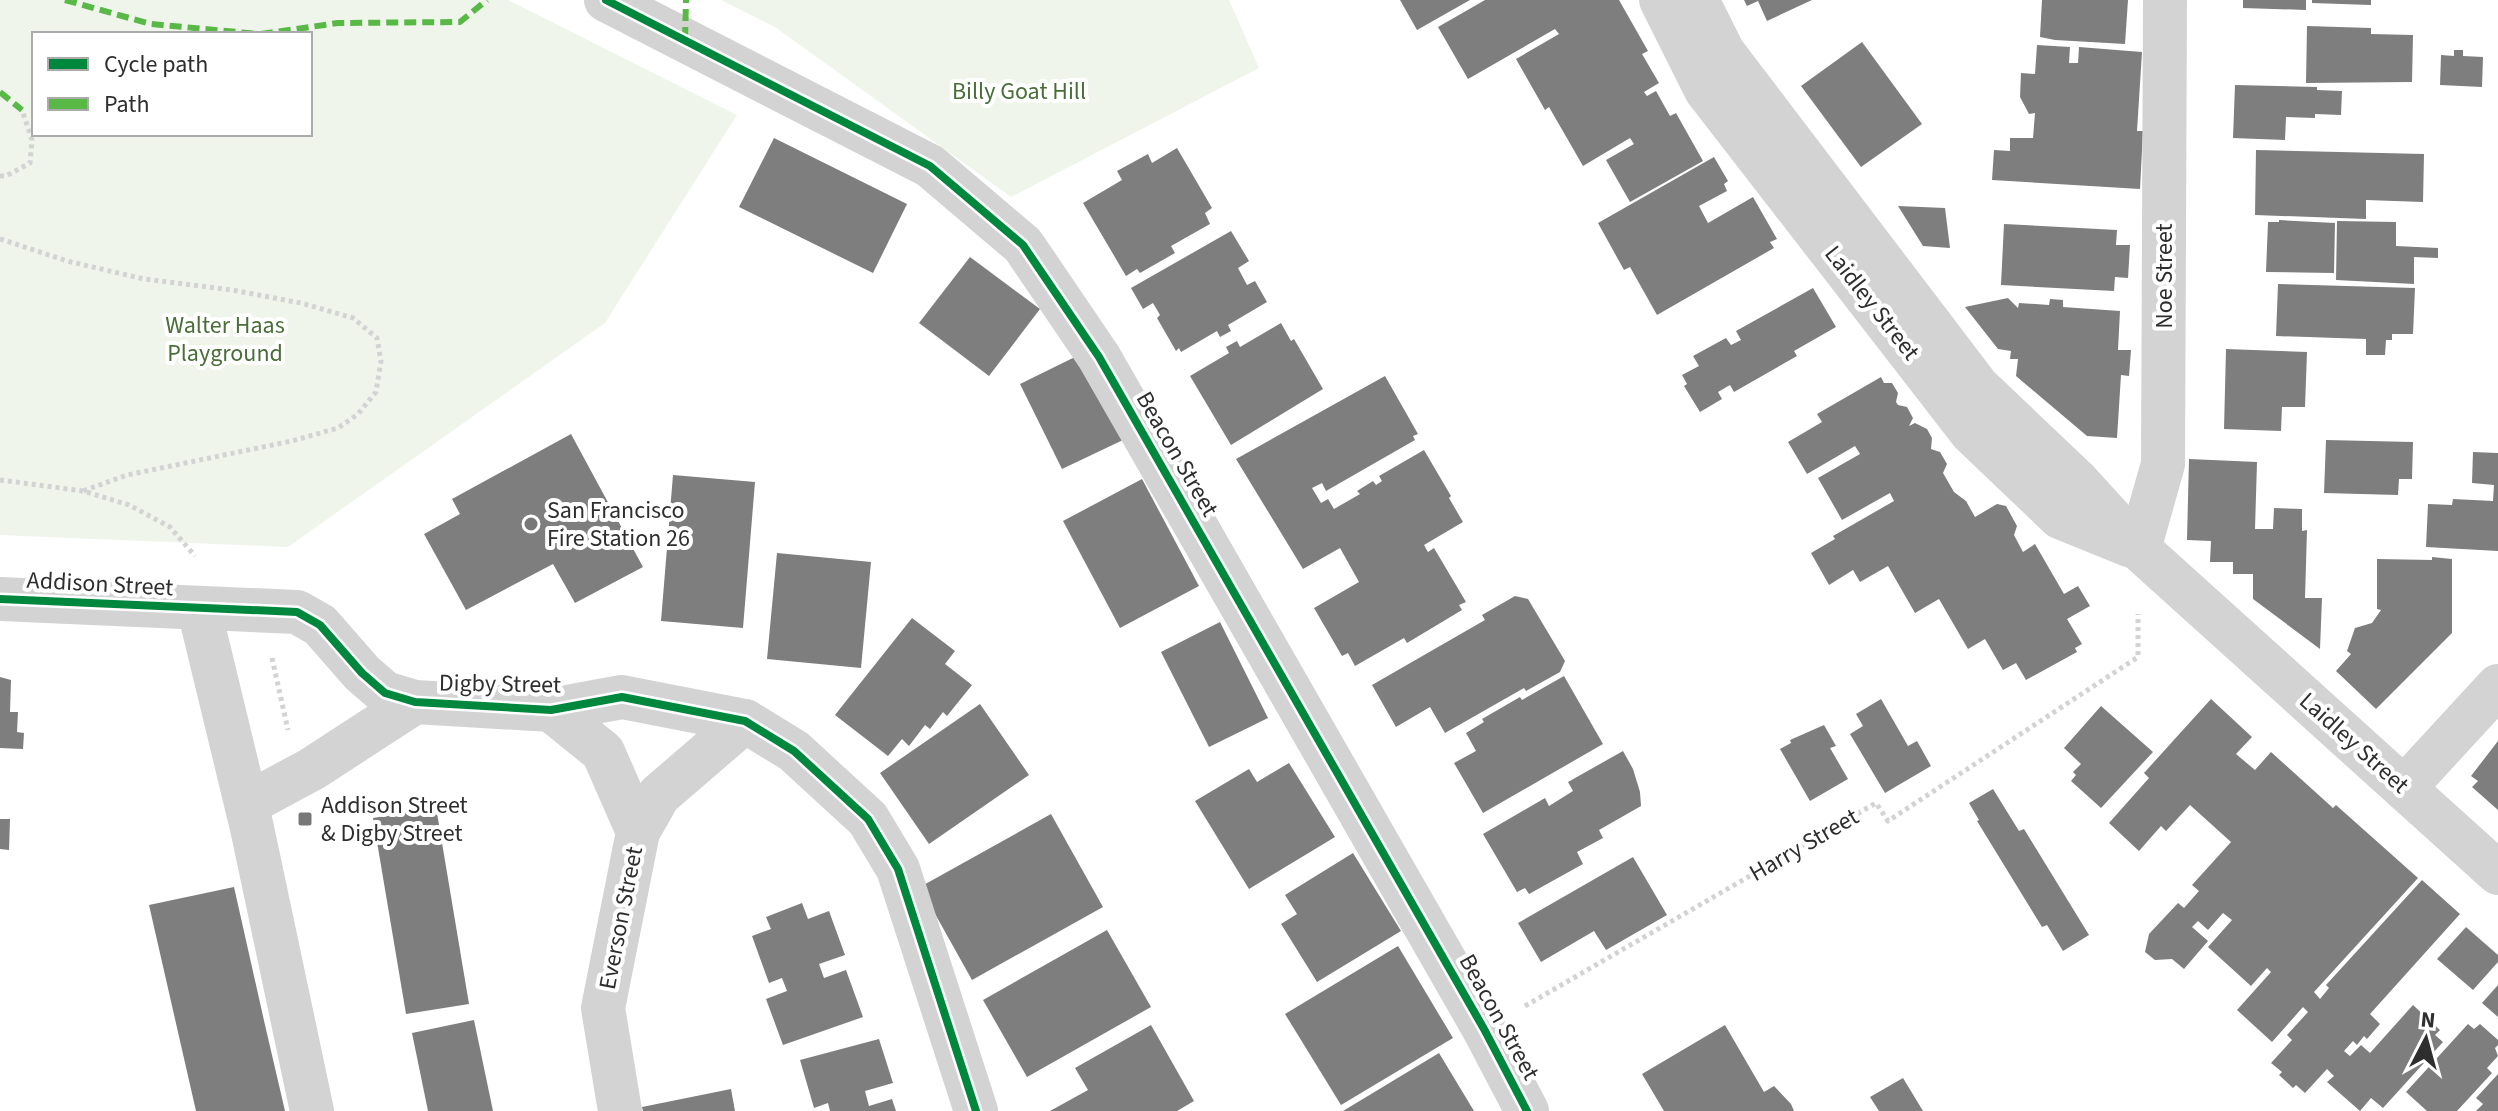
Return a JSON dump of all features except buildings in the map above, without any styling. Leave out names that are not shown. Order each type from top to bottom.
[{"type":"street","name":"Beacon Street","points":[[606,0],[930,166],[1023,245],[1099,357],[1484,1029],[1527,1111]]},
{"type":"street","name":"Laidley Street","points":[[1661,0],[1706,90],[1971,432],[2060,517],[2139,549]]},
{"type":"street","name":"Laidley Street","points":[[1697,0],[1723,52],[1978,387],[2078,482],[2139,549],[2498,873]]},
{"type":"street","name":"Noe Street","points":[[2139,549],[2163,464],[2165,0]]},
{"type":"street","name":"Addison Street","points":[[0,599],[199,609],[247,804],[312,1111]]},
{"type":"street","name":"Digby Street","points":[[199,609],[297,612],[320,625],[362,673],[385,693],[415,702],[551,710],[622,697],[745,721],[794,751],[868,819],[898,869],[976,1111]]},
{"type":"street","points":[[2404,788],[2498,686]]},
{"type":"street","points":[[247,804],[312,769],[415,702]]},
{"type":"street","points":[[551,710],[603,752],[638,832]]},
{"type":"street","name":"Everson Street","points":[[620,1111],[603,1008],[638,832],[659,795],[745,721]]},
{"type":"path","points":[[0,176],[30,163],[32,140],[22,110]]},
{"type":"path","points":[[0,239],[67,261],[144,279],[232,290],[301,303],[353,318],[377,338],[381,361],[376,392],[358,414],[338,428],[292,441],[127,475],[83,491]]},
{"type":"path","points":[[0,480],[83,491],[129,505],[170,527],[195,556]]},
{"type":"path","points":[[271,649],[289,735]]},
{"type":"green space","name":"Walter Haas Playground","points":[[0,0],[508,0],[737,115],[605,323],[288,547],[0,535]]},
{"type":"green space","name":"Billy Goat Hill","points":[[721,0],[1229,0],[1259,68],[1011,197],[775,27]]},
{"type":"marked path","points":[[65,0],[151,24],[237,32]]},
{"type":"marked path","points":[[275,32],[338,23],[460,22],[487,0]]},
{"type":"marked path","points":[[685,39],[686,0]]},
{"type":"marked path","points":[[0,92],[22,110]]},
{"type":"cycle path","points":[[606,0],[930,166],[1023,245],[1099,357],[1484,1029],[1527,1111]]},
{"type":"cycle path","points":[[0,599],[297,612],[320,625],[362,673],[385,693],[415,702],[551,710],[622,697],[745,721],[794,751],[868,819],[898,869],[976,1111]]},
{"type":"place","name":"San Francisco Fire Station 26","points":[[531,524]]},
{"type":"place","name":"Addison Street & Digby Street","points":[[305,819]]}]
